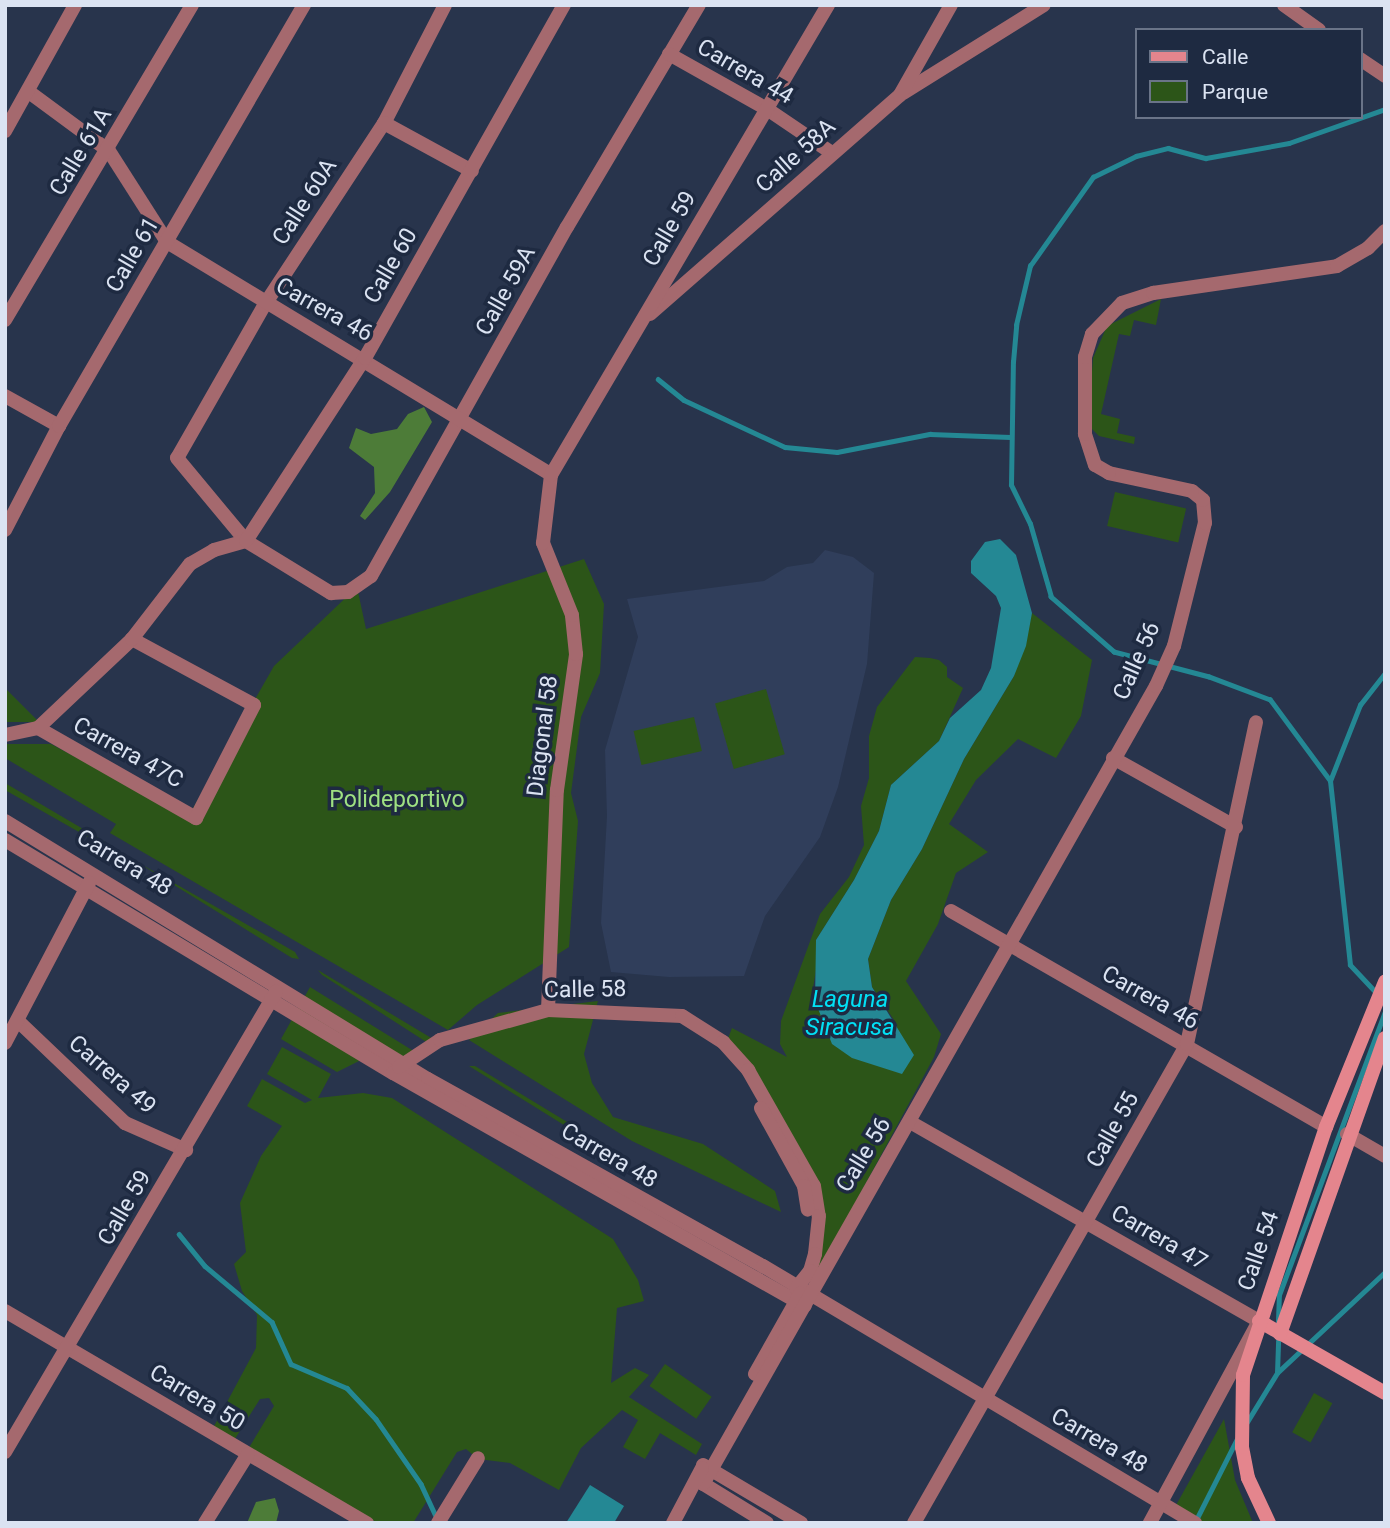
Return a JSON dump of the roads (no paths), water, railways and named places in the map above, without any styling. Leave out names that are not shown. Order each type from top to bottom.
[{"type":"main road","name":"Calle 54","points":[[1259,1321],[1326,1127],[1385,982]]},
{"type":"main road","name":"Calle 54","points":[[1280,1334],[1347,1134],[1385,1038]]},
{"type":"main road","name":"Carrera 47","points":[[1259,1321],[1385,1393]]},
{"type":"main road","points":[[1259,1321],[1243,1375],[1242,1447],[1248,1478],[1269,1523]]},
{"type":"street","points":[[5,131],[75,5]]},
{"type":"street","name":"Calle 61A","points":[[5,320],[109,151],[192,5]]},
{"type":"street","name":"Calle 61","points":[[5,530],[59,426],[304,5]]},
{"type":"street","name":"Calle 60A","points":[[246,541],[177,458],[265,304],[384,123],[445,5]]},
{"type":"street","name":"Calle 60","points":[[246,541],[365,358],[564,5]]},
{"type":"street","name":"Calle 59A","points":[[246,541],[331,593],[348,592],[371,576],[699,5]]},
{"type":"street","name":"Calle 59","points":[[551,475],[828,5]]},
{"type":"street","name":"Calle 58A","points":[[644,318],[687,285],[900,95],[951,5]]},
{"type":"street","points":[[1014,5],[1029,13]]},
{"type":"street","points":[[900,95],[1044,5]]},
{"type":"street","points":[[1284,5],[1316,28]]},
{"type":"street","name":"Carrera 44","points":[[669,54],[767,109],[832,153]]},
{"type":"street","points":[[1362,60],[1385,76]]},
{"type":"street","points":[[29,92],[109,151]]},
{"type":"street","points":[[384,123],[472,171]]},
{"type":"street","name":"Carrera 46","points":[[109,151],[167,242],[265,304],[365,358],[551,475]]},
{"type":"street","name":"Calle 56","points":[[673,1523],[699,1482],[801,1293],[910,1122],[1006,944],[1174,646],[1205,523],[1203,500],[1192,491],[1109,473],[1095,465],[1085,435],[1084,358],[1092,334],[1122,303],[1153,293],[1337,267],[1385,231]]},
{"type":"street","points":[[5,396],[59,426]]},
{"type":"street","name":"Diagonal 58","points":[[548,1010],[557,790],[576,654],[572,615],[543,543],[551,475]]},
{"type":"street","points":[[5,735],[38,729],[132,639],[190,564],[214,550],[246,541]]},
{"type":"street","name":"Carrera 47C","points":[[38,729],[196,818],[254,705],[132,639]]},
{"type":"street","name":"Calle 55","points":[[914,1523],[1187,1044],[1236,827],[1256,722]]},
{"type":"street","points":[[1113,758],[1236,827]]},
{"type":"street","name":"Carrera 48","points":[[5,821],[95,872],[280,985],[398,1068]]},
{"type":"street","name":"Carrera 48","points":[[5,840],[272,999],[398,1068],[524,1142],[801,1293],[1195,1523]]},
{"type":"street","points":[[5,1043],[95,872]]},
{"type":"street","name":"Carrera 46","points":[[951,911],[1187,1044],[1326,1127]]},
{"type":"street","name":"Calle 59","points":[[5,1452],[69,1349],[280,985]]},
{"type":"street","name":"Calle 58","points":[[398,1068],[439,1040],[548,1010],[682,1016],[703,1032],[723,1042],[748,1070],[814,1186],[819,1216],[815,1254],[801,1293]]},
{"type":"street","name":"Carrera 49","points":[[18,1021],[125,1122],[186,1150]]},
{"type":"street","name":"Carrera 47","points":[[910,1122],[1259,1321]]},
{"type":"street","points":[[1347,1134],[1385,1156]]},
{"type":"street","name":"Carrera 50","points":[[5,1311],[367,1523]]},
{"type":"street","name":"Calle 54","points":[[1150,1523],[1259,1321]]},
{"type":"street","points":[[205,1523],[248,1454]]},
{"type":"street","points":[[438,1523],[478,1458]]},
{"type":"street","points":[[707,1467],[801,1523]]},
{"type":"street","points":[[699,1482],[767,1523]]},
{"type":"water","name":"Laguna Siracusa","points":[[1000,539],[1016,555],[1032,613],[1026,646],[1014,676],[964,759],[922,849],[891,900],[868,959],[872,987],[914,1055],[902,1074],[852,1058],[832,1044],[815,1001],[816,940],[854,880],[879,831],[891,785],[939,741],[950,718],[981,690],[991,668],[1001,608],[996,596],[971,573],[971,561],[985,542]]},
{"type":"water","points":[[590,1485],[624,1506],[614,1523],[566,1523]]},
{"type":"waterway","points":[[1362,117],[1385,109]]},
{"type":"waterway","points":[[1330,781],[1270,700],[1209,677],[1114,652],[1051,597],[1030,524],[1011,485],[1013,362],[1016,325],[1030,266],[1093,177],[1136,156],[1168,148],[1206,158],[1289,143],[1357,119]]},
{"type":"waterway","points":[[658,379],[684,400],[785,447],[837,452],[930,434],[1010,437]]},
{"type":"waterway","points":[[1376,993],[1350,965],[1330,781],[1360,705],[1385,673]]},
{"type":"waterway","points":[[1278,1321],[1279,1295],[1385,1012]]},
{"type":"waterway","points":[[179,1234],[205,1266],[272,1322],[291,1364],[347,1388],[376,1419],[421,1484],[437,1519]]},
{"type":"waterway","points":[[1247,1422],[1277,1373],[1385,1272]]},
{"type":"waterway","points":[[1277,1373],[1278,1337]]},
{"type":"waterway","points":[[1195,1522],[1237,1439]]},
{"type":"park label","name":"Polideportivo","points":[[397,800]]}]
